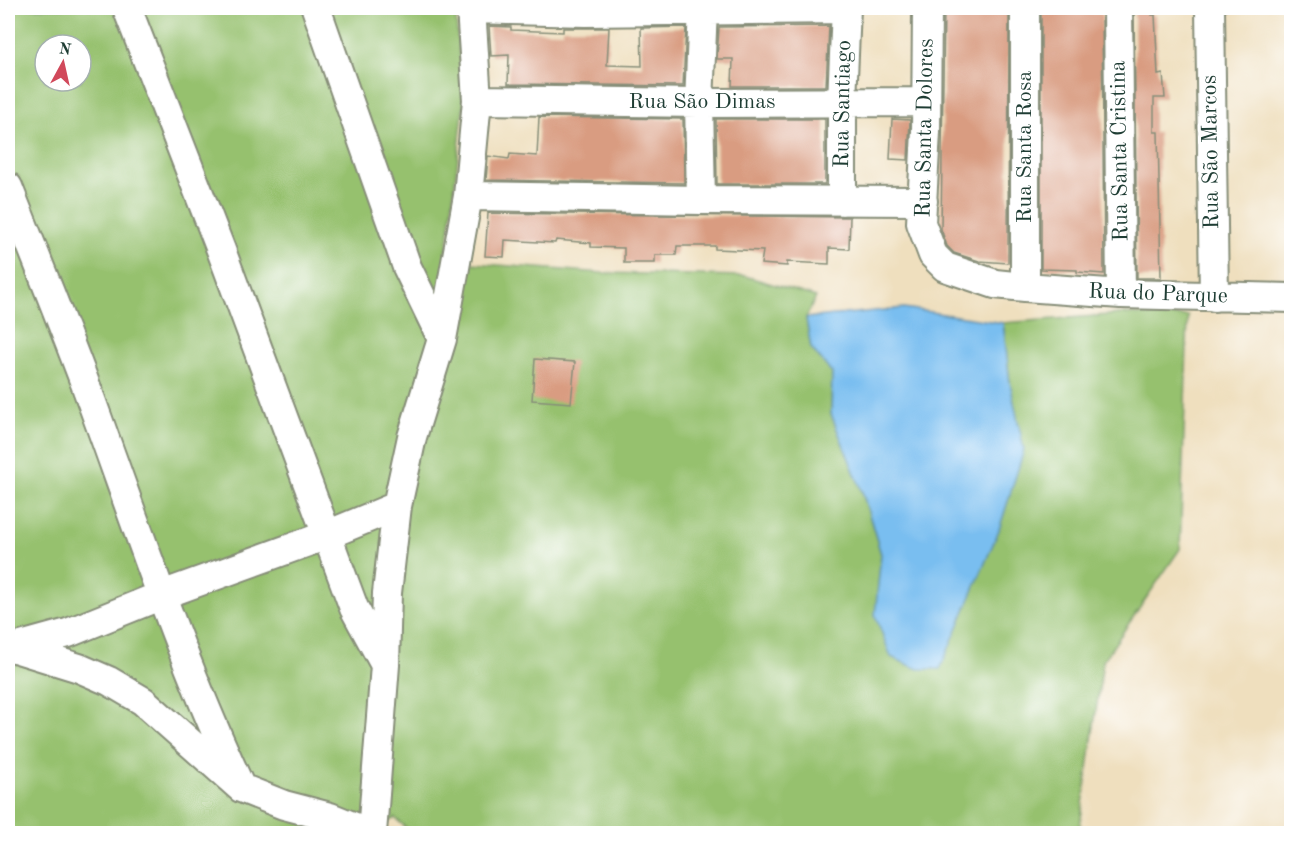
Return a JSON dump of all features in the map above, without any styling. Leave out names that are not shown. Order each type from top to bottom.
[{"type":"street","points":[[127,8],[354,608],[385,665]]},
{"type":"street","points":[[316,8],[407,267],[442,339]]},
{"type":"street","points":[[11,647],[80,668],[109,681],[143,701],[241,788],[284,805],[330,817],[372,833],[385,665],[387,592],[397,506],[412,437],[442,339],[468,196],[477,100],[471,8],[585,12],[846,8]]},
{"type":"street","name":"Rua Santiago","points":[[842,201],[842,101],[846,8]]},
{"type":"street","name":"Rua Santa Dolores","points":[[927,8],[921,223],[933,255],[945,267],[995,284],[1025,287]]},
{"type":"street","name":"Rua Santa Rosa","points":[[1025,8],[1025,287]]},
{"type":"street","name":"Rua Santa Cristina","points":[[1118,8],[1121,294]]},
{"type":"street","name":"Rua São Marcos","points":[[1210,8],[1214,297]]},
{"type":"street","points":[[701,200],[699,103],[703,10]]},
{"type":"street","name":"Rua São Dimas","points":[[477,100],[699,103],[926,102]]},
{"type":"street","points":[[8,187],[85,383],[213,728],[241,788]]},
{"type":"street","points":[[468,196],[922,201]]},
{"type":"street","name":"Rua do Parque","points":[[1025,287],[1121,294],[1292,298]]},
{"type":"street","points":[[11,647],[68,633],[162,595],[327,535],[397,506]]},
{"type":"green space","points":[[8,8],[455,8],[464,104],[446,261],[603,273],[745,276],[816,297],[806,318],[811,348],[832,373],[831,414],[862,491],[881,554],[876,615],[1010,383],[1003,323],[1122,314],[1188,316],[1180,549],[1103,661],[1079,833],[413,834],[395,818],[367,834],[8,833]]},
{"type":"water","points":[[904,308],[1003,323],[1010,383],[1024,450],[999,530],[940,669],[918,669],[891,657],[875,615],[881,554],[862,491],[831,414],[832,373],[811,348],[806,318]]},
{"type":"building","points":[[944,8],[1009,8],[1008,263],[979,261],[954,253],[947,246],[941,229]]},
{"type":"building","points":[[1041,8],[1063,8],[1063,12],[1102,13],[1104,274],[1077,272],[1077,270],[1041,269]]},
{"type":"building","points":[[1134,8],[1152,8],[1152,15],[1155,15],[1158,75],[1163,74],[1165,98],[1154,98],[1154,132],[1158,132],[1161,278],[1137,278]]},
{"type":"building","points":[[489,26],[511,27],[511,30],[563,32],[563,28],[609,28],[607,65],[642,66],[641,28],[686,27],[683,86],[508,84],[509,55],[491,56]]},
{"type":"building","points":[[829,26],[826,86],[732,86],[733,59],[717,59],[719,27]]},
{"type":"building","points":[[539,117],[683,119],[684,183],[486,180],[488,156],[509,159],[510,154],[537,156]]},
{"type":"building","points":[[716,119],[825,119],[825,184],[717,184]]},
{"type":"building","points":[[892,119],[910,120],[908,160],[890,159]]},
{"type":"building","points":[[488,213],[850,217],[849,249],[829,248],[829,264],[787,262],[787,266],[761,264],[763,251],[715,249],[715,246],[677,246],[676,255],[655,255],[655,263],[624,263],[624,248],[591,247],[591,243],[556,240],[555,243],[505,240],[504,257],[485,256]]},
{"type":"building","points":[[535,359],[575,362],[571,403],[532,400]]}]
